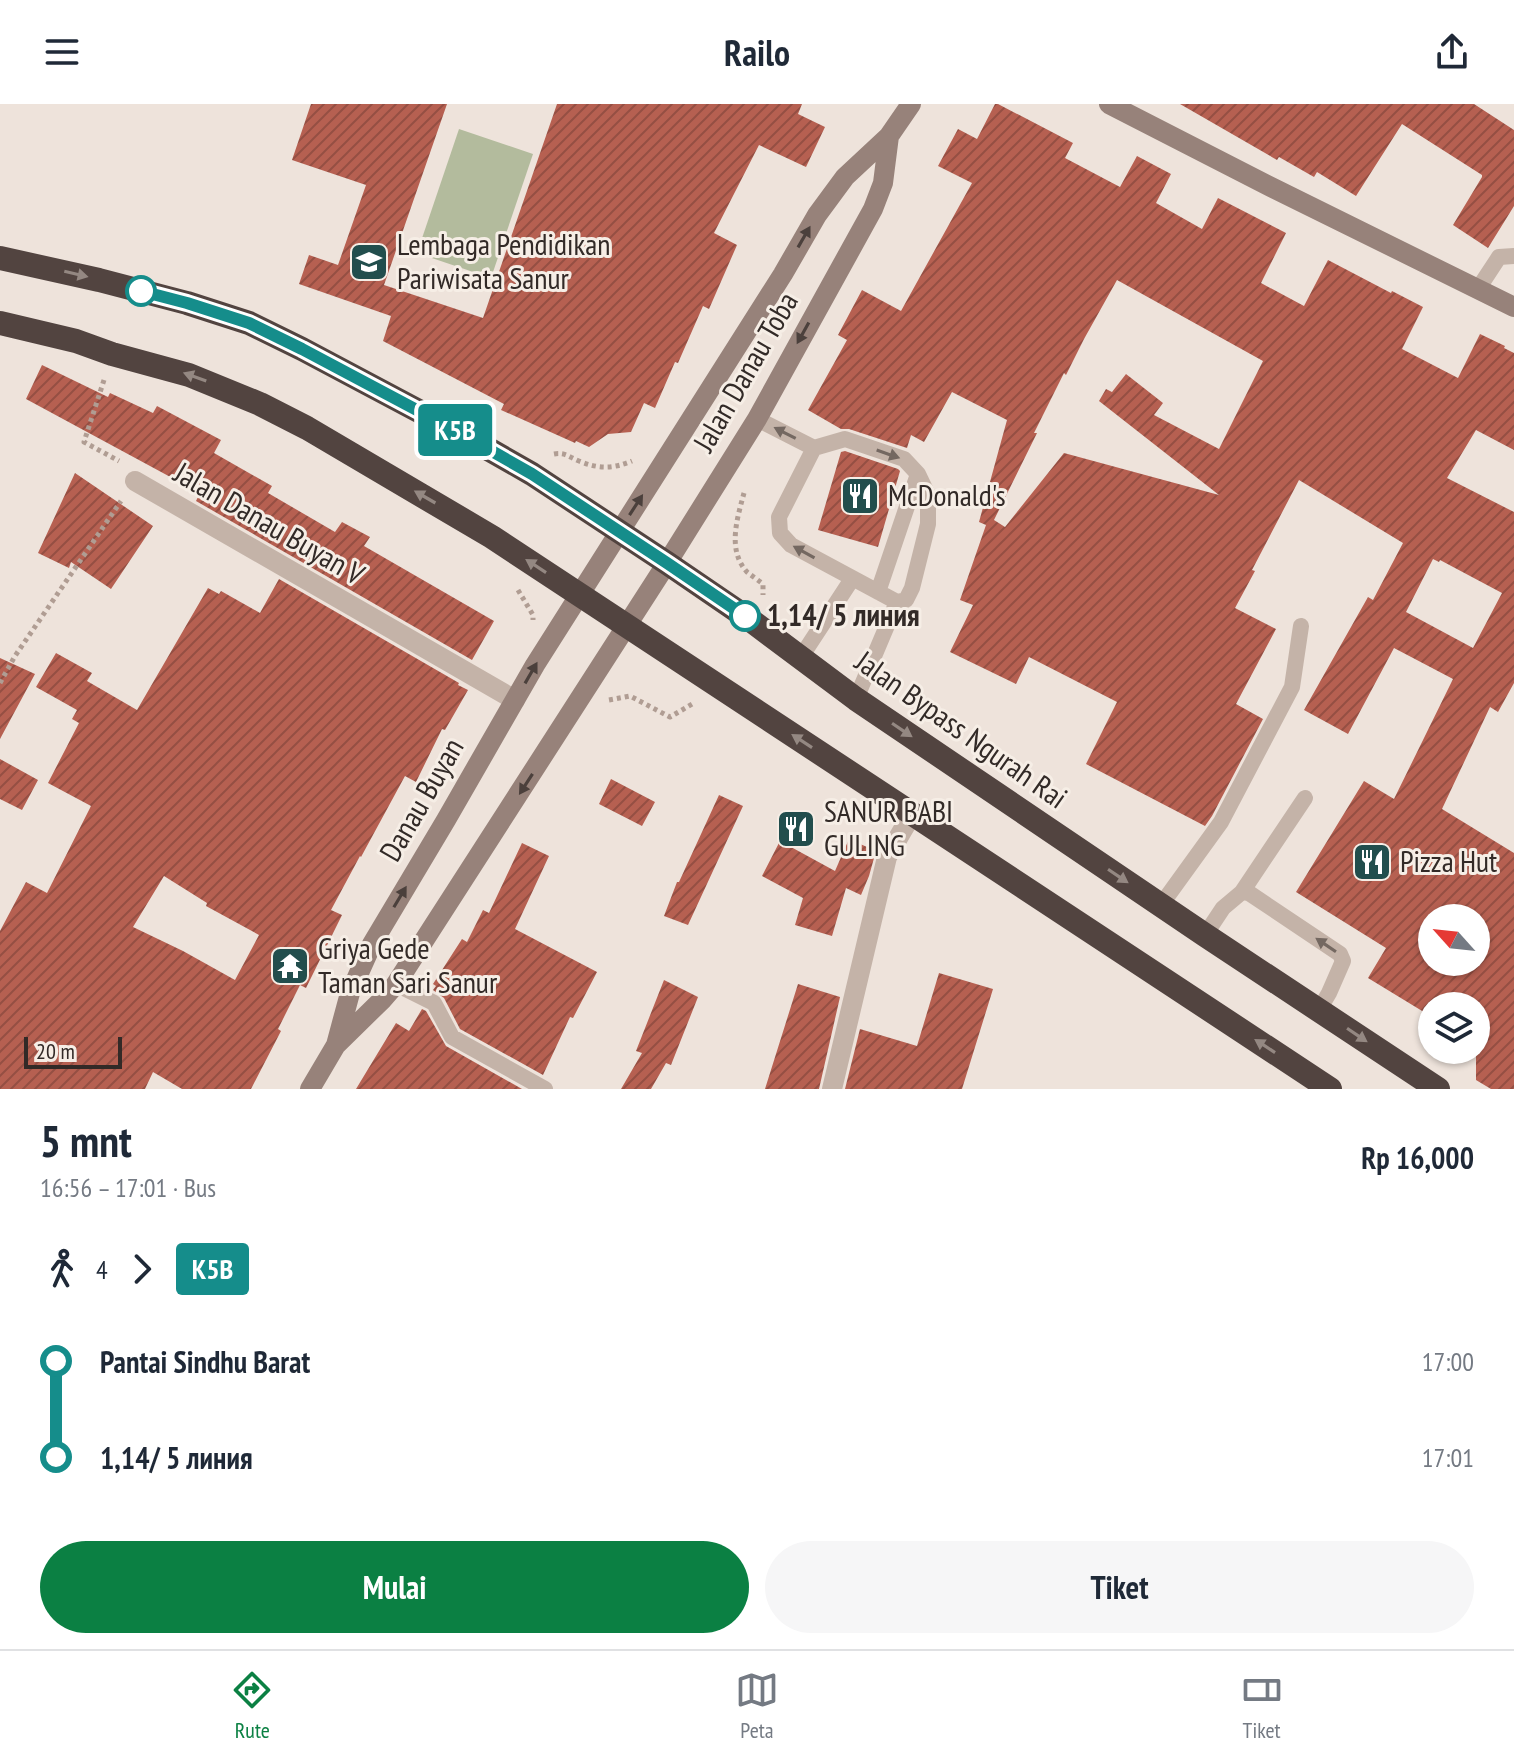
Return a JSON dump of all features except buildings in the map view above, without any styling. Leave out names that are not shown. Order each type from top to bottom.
[{"type":"highway","name":"Jalan Bypass Ngurah Rai","points":[[0,258],[99,280],[249,323],[532,474],[749,619],[856,699],[1438,1089]]},
{"type":"highway","points":[[0,323],[76,341],[189,375],[260,404],[307,428],[473,525],[580,594],[1330,1089]]},
{"type":"street","name":"Jalan Danau Toba","points":[[580,594],[783,274],[817,215],[845,177],[889,136],[911,104]]},
{"type":"street","points":[[1109,104],[1514,307]]},
{"type":"street","name":"Jalan Danau Toba","points":[[626,626],[757,419],[873,209],[883,183],[889,136]]},
{"type":"street","name":"Jalan Danau Buyan V","points":[[135,481],[515,700]]},
{"type":"street","name":"Danau Buyan","points":[[336,1045],[350,993],[372,944],[580,594]]},
{"type":"street","name":"Danau Buyan","points":[[310,1089],[336,1045],[396,984],[626,626]]},
{"type":"street","points":[[832,1089],[887,857],[912,814]]},
{"type":"lane","points":[[1478,289],[1499,257],[1514,256]]},
{"type":"lane","points":[[757,419],[814,448],[845,439],[904,459],[918,474],[928,495],[928,524],[912,588],[906,600],[897,602],[852,579],[791,545],[780,533],[779,517],[814,448]]},
{"type":"lane","points":[[878,592],[918,474]]},
{"type":"lane","points":[[801,657],[852,579]]},
{"type":"lane","points":[[856,699],[897,602]]},
{"type":"lane","points":[[1161,905],[1221,822],[1292,687],[1301,626]]},
{"type":"lane","points":[[1205,935],[1223,908],[1242,892],[1305,798]]},
{"type":"lane","points":[[1242,892],[1249,893],[1340,954],[1343,961],[1319,1010]]},
{"type":"lane","points":[[396,984],[434,1003],[452,1037],[545,1089]]},
{"type":"path","name":"Jalan Danau Buyan V","points":[[112,354],[84,442],[135,469],[135,481]]},
{"type":"path","points":[[532,474],[551,454],[563,452],[592,466],[610,468],[628,463],[656,446],[669,455]]},
{"type":"path","points":[[718,480],[744,493],[735,531],[736,553],[747,571],[763,584],[763,602],[749,619]]},
{"type":"path","points":[[0,683],[135,481]]},
{"type":"path","points":[[512,582],[533,615],[532,629]]},
{"type":"path","points":[[583,695],[598,703],[630,696],[670,717],[695,703],[709,680]]},
{"type":"green space","points":[[459,129],[533,154],[491,278],[417,253]]},
{"type":"bus line","name":"K5B","points":[[141,291],[249,323],[462,434],[532,474],[745,616]]},
{"type":"place","name":"Lembaga Pendidikan Pariwisata Sanur","points":[[369,262]]},
{"type":"place","name":"McDonald's","points":[[860,496]]},
{"type":"place","name":"1,14/ 5 линия","points":[[745,616]]},
{"type":"place","name":"SANUR BABI GULING","points":[[796,829]]},
{"type":"place","name":"Pizza Hut","points":[[1372,862]]},
{"type":"place","name":"Griya Gede Taman Sari Sanur","points":[[290,966]]}]
